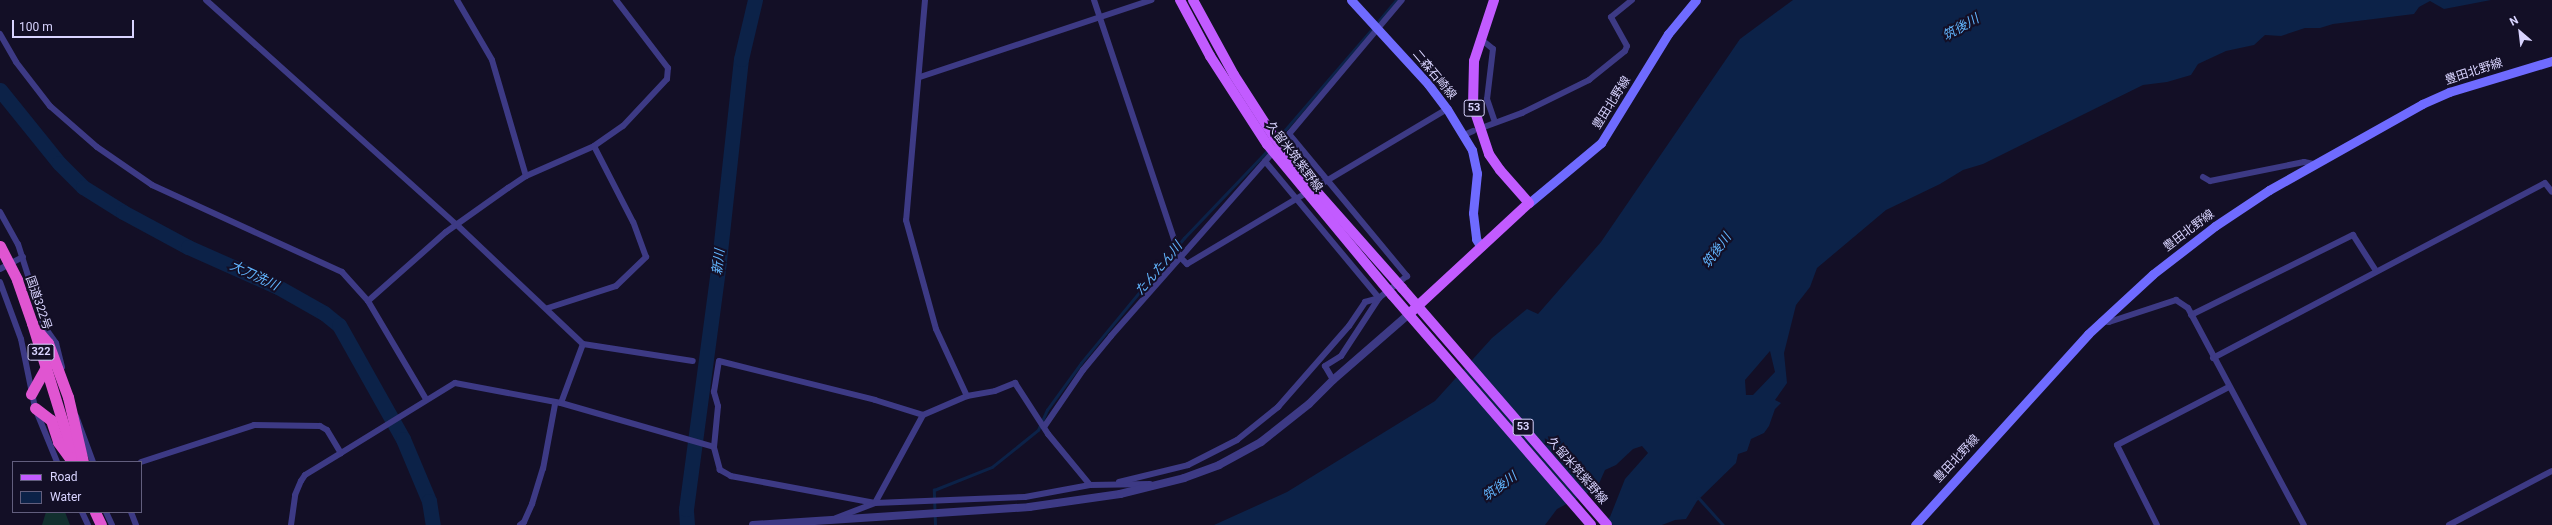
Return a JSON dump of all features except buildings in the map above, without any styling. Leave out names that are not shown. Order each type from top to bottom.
[{"type":"highway","name":"国道322号","points":[[0,246],[5,267],[32,323],[73,461]]},
{"type":"highway","points":[[32,323],[48,343],[68,397],[84,461]]},
{"type":"highway","points":[[31,394],[46,367]]},
{"type":"highway","points":[[35,408],[51,420],[58,442],[72,461]]},
{"type":"highway","points":[[95,513],[101,525]]},
{"type":"main road","name":"久留米筑紫野線","points":[[1180,0],[1210,56],[1270,140],[1418,306],[1607,525]]},
{"type":"main road","name":"久留米筑紫野線","points":[[1193,0],[1270,140],[1296,182],[1591,525]]},
{"type":"main road","name":"二森石崎線","points":[[1351,0],[1376,29],[1412,65],[1447,109],[1464,135],[1475,160],[1477,173],[1473,213],[1476,239],[1481,248]]},
{"type":"main road","name":"53","points":[[1494,0],[1474,61],[1472,86],[1473,106],[1478,125],[1490,154],[1500,170],[1529,203]]},
{"type":"main road","name":"豊田北野線","points":[[1529,203],[1601,143],[1668,34],[1696,0]]},
{"type":"main road","name":"豊田北野線","points":[[1914,525],[2101,321],[2153,274],[2214,226],[2314,164],[2449,92],[2552,61]]},
{"type":"main road","points":[[1409,314],[1529,203]]},
{"type":"street","points":[[206,0],[456,224],[548,308],[583,344],[693,361]]},
{"type":"street","points":[[457,0],[492,60],[526,176]]},
{"type":"street","points":[[368,301],[456,224],[526,176],[594,146],[623,126],[667,79],[668,68],[616,0]]},
{"type":"street","points":[[925,0],[920,77],[906,220],[936,329],[966,396]]},
{"type":"street","points":[[1094,0],[1180,257],[1187,264],[1328,182],[1447,109]]},
{"type":"street","points":[[920,77],[1152,0]]},
{"type":"street","points":[[1044,427],[1083,370],[1180,257],[1289,134],[1402,0]]},
{"type":"street","points":[[1484,127],[1522,113],[1589,80],[1625,51],[1627,46],[1611,17],[1632,0]]},
{"type":"street","points":[[0,34],[16,62],[50,106],[97,147],[152,185],[342,272],[368,301],[426,400]]},
{"type":"street","points":[[1482,40],[1493,49],[1487,99],[1495,122]]},
{"type":"street","points":[[1464,135],[1473,131]]},
{"type":"street","points":[[1289,134],[1407,276],[1379,298],[1341,356],[1325,366],[1333,380]]},
{"type":"street","points":[[548,308],[616,286],[646,257],[633,222],[594,146]]},
{"type":"street","points":[[1264,161],[1295,200],[1379,298]]},
{"type":"street","points":[[2203,177],[2210,181],[2304,162],[2314,164]]},
{"type":"street","points":[[2213,358],[2545,183],[2552,192]]},
{"type":"street","points":[[0,212],[23,257],[44,326],[56,343],[68,397],[93,461]]},
{"type":"street","points":[[2191,315],[2353,234],[2376,271]]},
{"type":"street","points":[[5,267],[23,257]]},
{"type":"street","points":[[0,282],[21,339],[35,408],[57,461]]},
{"type":"street","points":[[1108,485],[1188,465],[1237,440],[1278,408],[1349,326],[1365,302],[1379,298]]},
{"type":"street","points":[[2101,321],[2109,322],[2176,300],[2188,308],[2229,388],[2304,525]]},
{"type":"street","points":[[753,525],[1028,507],[1120,494],[1159,484],[1219,465],[1261,442],[1309,404],[1333,380],[1409,314]]},
{"type":"street","points":[[520,525],[524,522],[532,504],[543,469],[558,404],[583,344]]},
{"type":"street","points":[[922,415],[875,400],[719,361],[714,392],[718,406],[714,447],[720,470],[731,476],[875,503],[1025,497],[1090,485],[1159,484]]},
{"type":"street","points":[[829,520],[875,503],[922,415],[966,396],[995,391],[1015,383],[1044,427],[1090,485]]},
{"type":"street","points":[[292,525],[295,495],[301,481],[306,475],[426,400],[455,384],[558,404],[714,447]]},
{"type":"street","points":[[2157,525],[2117,445],[2229,388]]},
{"type":"street","points":[[142,462],[254,425],[320,426],[326,430],[341,453]]},
{"type":"street","points":[[2449,525],[2552,471]]},
{"type":"street","points":[[82,513],[88,525]]},
{"type":"street","points":[[106,513],[112,525]]},
{"type":"street","points":[[131,513],[136,525]]},
{"type":"green space","points":[[46,513],[65,513],[70,525],[42,525]]},
{"type":"water","name":"筑後川","points":[[1793,0],[2491,0],[2444,9],[2430,1],[2419,7],[2414,14],[2333,24],[2320,28],[2305,28],[2281,36],[2265,35],[2254,45],[2226,51],[2198,64],[2191,75],[2167,82],[2143,85],[1983,164],[1963,170],[1940,184],[1886,210],[1817,268],[1810,287],[1796,305],[1784,353],[1787,383],[1775,400],[1781,403],[1775,409],[1769,426],[1764,433],[1751,439],[1747,451],[1738,454],[1736,463],[1697,501],[1686,519],[1675,520],[1662,525],[1601,525],[1610,517],[1625,479],[1648,453],[1642,446],[1633,449],[1616,465],[1605,470],[1597,488],[1557,509],[1545,525],[1214,525],[1287,492],[1435,401],[1492,338],[1527,309],[1538,314],[1601,242],[1740,39]],"holes":[[[1770,351],[1775,372],[1753,395],[1746,395],[1745,380]]]},
{"type":"waterway","name":"新川","points":[[687,525],[686,509],[719,261],[741,59],[755,0]]},
{"type":"waterway","name":"たんたん川","points":[[1376,24],[1396,0]]},
{"type":"waterway","name":"たんたん川","points":[[1278,138],[1373,28]]},
{"type":"waterway","name":"大刀洗川","points":[[0,90],[59,163],[83,187],[123,212],[188,247],[278,287],[324,313],[339,325],[403,439],[429,501],[433,525]]},
{"type":"waterway","name":"たんたん川","points":[[935,525],[934,490],[992,467],[1038,430],[1047,410],[1081,363],[1184,238],[1269,149]]},
{"type":"waterway","points":[[1698,497],[1723,525]]}]
